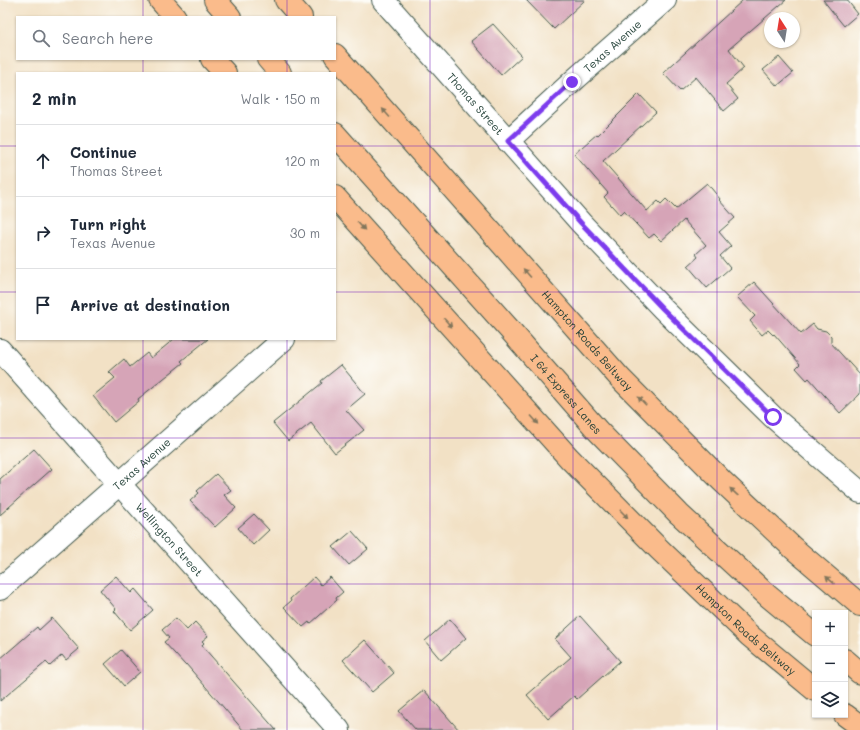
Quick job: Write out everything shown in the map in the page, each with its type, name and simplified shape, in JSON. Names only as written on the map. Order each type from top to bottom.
[{"type":"highway","points":[[160,0],[174,16]]},
{"type":"highway","points":[[215,0],[229,16]]},
{"type":"highway","points":[[286,0],[300,16]]},
{"type":"highway","name":"Hampton Roads Beltway","points":[[336,56],[620,378],[722,481],[793,548],[860,605]]},
{"type":"highway","points":[[213,60],[224,72]]},
{"type":"highway","points":[[269,60],[279,72]]},
{"type":"highway","name":"I 64 Express Lanes","points":[[336,135],[598,431],[679,514],[768,596],[812,633]]},
{"type":"highway","name":"Hampton Roads Beltway","points":[[336,198],[569,458],[664,555],[750,636],[812,688]]},
{"type":"highway","points":[[848,663],[860,673]]},
{"type":"highway","points":[[848,717],[860,726]]},
{"type":"street","name":"Thomas Street","points":[[383,0],[581,223],[663,309],[773,417],[860,492]]},
{"type":"street","name":"Texas Avenue","points":[[508,141],[665,0]]},
{"type":"street","name":"Texas Avenue","points":[[0,589],[283,340]]},
{"type":"street","name":"Wellington Street","points":[[0,350],[339,730]]},
{"type":"building","points":[[526,0],[585,0],[554,29]]},
{"type":"building","points":[[743,0],[786,0],[772,12],[764,12],[764,19],[729,49],[744,68],[726,84],[738,99],[724,111],[696,77],[680,91],[663,73]]},
{"type":"building","points":[[823,0],[847,0],[858,14],[844,26]]},
{"type":"building","points":[[493,24],[522,56],[501,75],[471,41]]},
{"type":"building","points":[[779,57],[793,73],[777,86],[763,70]]},
{"type":"building","points":[[639,94],[656,112],[603,161],[647,211],[658,201],[661,204],[666,199],[676,209],[707,183],[720,199],[719,200],[735,218],[719,232],[731,246],[720,256],[730,268],[707,288],[688,266],[698,257],[696,254],[706,245],[684,220],[661,241],[654,234],[649,238],[624,211],[620,215],[604,197],[608,193],[574,154],[597,134],[598,135]]},
{"type":"building","points":[[754,282],[801,334],[813,324],[817,329],[826,331],[831,336],[831,343],[860,375],[860,394],[840,413],[809,378],[807,380],[796,368],[800,364],[774,334],[773,335],[768,330],[762,335],[750,321],[755,316],[737,297]]},
{"type":"building","points":[[173,340],[207,340],[181,361],[183,363],[138,399],[139,401],[114,422],[93,396],[115,378],[109,372],[124,359],[130,367],[147,353],[151,358]]},
{"type":"building","points":[[341,365],[365,394],[346,410],[364,430],[335,453],[311,423],[288,441],[273,423],[322,383],[321,381]]},
{"type":"building","points":[[34,449],[52,469],[0,515],[0,479]]},
{"type":"building","points":[[216,474],[231,490],[224,495],[236,508],[215,527],[190,501],[199,493],[197,491]]},
{"type":"building","points":[[254,514],[269,530],[253,545],[238,528]]},
{"type":"building","points":[[352,531],[368,549],[349,565],[333,547]]},
{"type":"building","points":[[116,576],[131,593],[135,589],[153,610],[130,630],[114,611],[116,609],[100,590]]},
{"type":"building","points":[[314,577],[321,585],[330,577],[343,592],[336,598],[337,600],[310,624],[309,622],[303,627],[284,607],[291,601],[290,599]]},
{"type":"building","points":[[580,616],[620,661],[577,699],[574,696],[548,719],[527,695],[571,657],[555,639]]},
{"type":"building","points":[[52,618],[79,649],[66,660],[62,655],[50,666],[46,662],[0,701],[0,659],[37,627],[39,630]]},
{"type":"building","points":[[176,618],[187,630],[195,622],[208,636],[202,641],[204,643],[202,645],[204,648],[276,730],[243,730],[186,664],[185,665],[164,642],[169,638],[162,630]]},
{"type":"building","points":[[450,619],[466,638],[441,660],[425,641]]},
{"type":"building","points":[[365,640],[394,673],[372,692],[343,660]]},
{"type":"building","points":[[121,650],[140,672],[124,686],[105,664]]},
{"type":"building","points":[[424,690],[459,730],[416,730],[399,711]]},
{"type":"route","points":[[572,82],[508,141],[581,223],[663,309],[773,417]]}]
